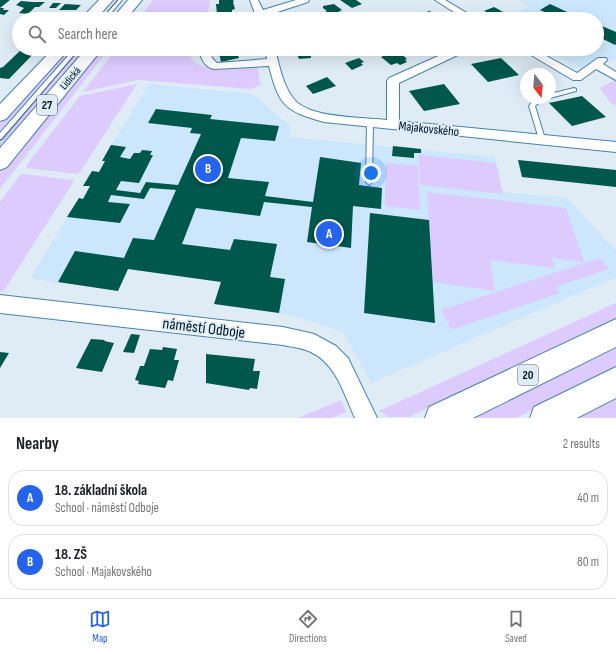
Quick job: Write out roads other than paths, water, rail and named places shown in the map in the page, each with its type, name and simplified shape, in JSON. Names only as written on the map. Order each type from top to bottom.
[{"type":"main road","points":[[95,12],[106,0]]},
{"type":"main road","points":[[125,12],[135,0]]},
{"type":"main road","name":"Lidická","points":[[0,115],[55,56]]},
{"type":"main road","name":"Lidická","points":[[0,162],[88,56]]},
{"type":"main road","name":"20","points":[[440,418],[616,333]]},
{"type":"main road","points":[[545,418],[616,382]]},
{"type":"street","points":[[259,12],[255,2],[265,0]]},
{"type":"street","points":[[274,12],[305,0]]},
{"type":"street","points":[[439,0],[460,12]]},
{"type":"street","points":[[206,56],[214,66],[273,62]]},
{"type":"street","name":"Majakovského","points":[[272,56],[282,88],[294,107],[324,118],[616,147]]},
{"type":"street","points":[[393,124],[393,81],[447,56]]},
{"type":"street","points":[[538,56],[577,78],[599,62],[616,77]]},
{"type":"street","name":"náměstí Odboje","points":[[0,304],[283,336],[314,343],[329,353],[340,365],[366,418]]},
{"type":"lane","points":[[110,12],[120,0]]},
{"type":"lane","name":"Lidická","points":[[0,137],[71,56]]},
{"type":"lane","points":[[556,94],[574,90]]},
{"type":"lane","points":[[533,104],[532,106],[542,139]]},
{"type":"lane","points":[[369,182],[370,122]]},
{"type":"tram line","points":[[107,12],[118,0]]},
{"type":"tram line","points":[[0,141],[74,56]]},
{"type":"place","name":"18. ZŠ","points":[[208,169]]},
{"type":"place","name":"18. základní škola","points":[[329,234]]}]
